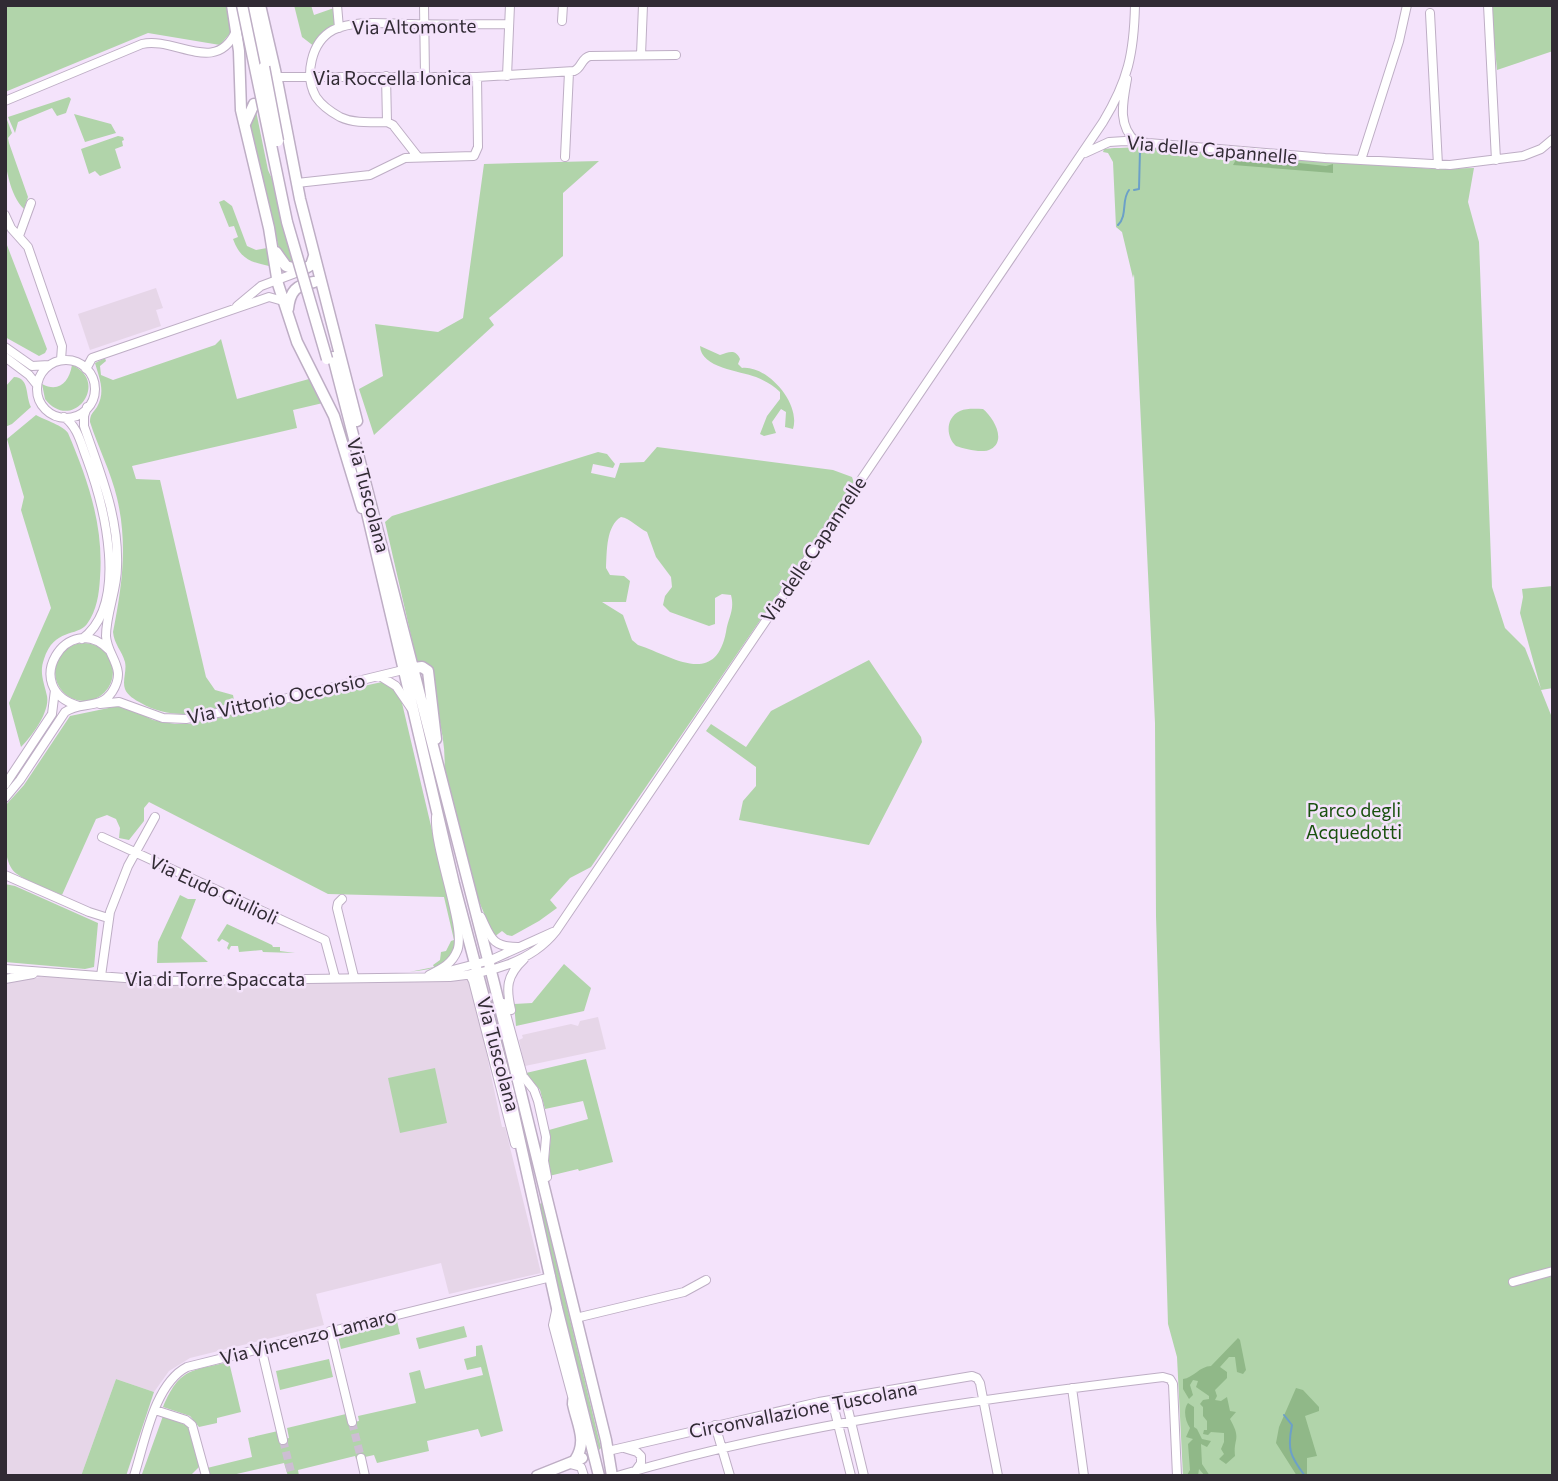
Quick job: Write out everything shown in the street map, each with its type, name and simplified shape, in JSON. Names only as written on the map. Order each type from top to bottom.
[{"type":"main road","points":[[234,5],[264,141],[279,183]]},
{"type":"main road","name":"Via Tuscolana","points":[[242,5],[293,247],[330,358],[397,644],[408,669]]},
{"type":"main road","name":"Via Tuscolana","points":[[252,5],[296,231],[383,547],[408,669],[412,711],[474,974],[507,1081],[557,1308],[599,1476]]},
{"type":"main road","points":[[260,5],[277,77],[279,106],[296,183],[352,395],[377,503],[383,547]]},
{"type":"main road","points":[[238,26],[240,106],[272,243],[277,279],[304,358],[334,416],[371,538]]},
{"type":"main road","points":[[245,127],[248,113],[254,104]]},
{"type":"main road","points":[[272,243],[283,264],[301,271],[311,265],[314,256]]},
{"type":"main road","points":[[287,313],[290,295],[296,287],[314,282],[322,287]]},
{"type":"main road","name":"Via Tuscolana","points":[[408,669],[423,667],[428,673],[440,782],[615,1476]]},
{"type":"main road","points":[[570,1462],[582,1449],[583,1442],[572,1399],[575,1380]]},
{"type":"main road","points":[[537,1476],[570,1462],[608,1451]]},
{"type":"street","points":[[337,5],[339,28]]},
{"type":"street","points":[[424,5],[425,76]]},
{"type":"street","points":[[507,76],[510,5]]},
{"type":"street","points":[[562,21],[563,5]]},
{"type":"street","points":[[641,55],[643,5]]},
{"type":"street","points":[[1135,5],[1134,45],[1123,98],[1123,124],[1136,142]]},
{"type":"street","points":[[1362,160],[1402,33],[1408,5]]},
{"type":"street","points":[[1488,5],[1494,161]]},
{"type":"street","points":[[1430,13],[1438,165]]},
{"type":"street","name":"Via Altomonte","points":[[311,77],[315,50],[325,36],[339,28],[365,25],[509,24]]},
{"type":"street","points":[[5,101],[145,43],[162,42],[199,53],[216,51],[230,42],[238,26]]},
{"type":"street","points":[[565,156],[569,72],[577,70],[584,59],[590,56],[676,55]]},
{"type":"street","name":"Via Roccella Ionica","points":[[277,77],[477,77],[569,72]]},
{"type":"street","name":"Via delle Capannelle","points":[[474,974],[490,972],[539,947],[556,931],[1070,167],[1103,122],[1128,73]]},
{"type":"street","points":[[386,76],[387,122]]},
{"type":"street","points":[[311,77],[318,100],[334,114],[354,122],[387,122],[393,125],[418,157]]},
{"type":"street","points":[[296,183],[370,176],[401,159],[468,158],[476,153],[477,77]]},
{"type":"street","points":[[1107,117],[1113,117],[1123,124],[1112,141],[1102,132],[1103,122],[1107,117]]},
{"type":"street","name":"Via delle Capannelle","points":[[1070,167],[1090,149],[1112,141],[1438,165],[1494,161],[1537,151],[1553,139]]},
{"type":"street","points":[[19,236],[31,203]]},
{"type":"street","points":[[5,215],[11,228],[28,247],[63,352],[61,360]]},
{"type":"street","points":[[235,309],[257,288],[301,271]]},
{"type":"street","points":[[86,369],[92,358],[269,297],[283,301]]},
{"type":"street","points":[[5,347],[32,366],[49,365],[61,360],[77,362],[91,375],[93,398],[84,416],[85,427],[107,487],[117,538],[117,574],[106,635],[117,665],[121,693],[133,705]]},
{"type":"street","points":[[5,357],[29,375],[37,385]]},
{"type":"street","points":[[49,365],[37,385],[37,394],[42,405],[52,414],[64,417],[77,415],[87,407]]},
{"type":"street","points":[[64,417],[76,431],[98,490],[107,536],[108,568],[103,609],[95,626],[82,639]]},
{"type":"street","points":[[5,785],[52,714],[55,690],[50,674],[54,657],[66,644],[82,639],[97,641],[111,652]]},
{"type":"street","name":"Via Vittorio Occorsio","points":[[380,676],[394,664],[397,644]]},
{"type":"street","name":"Via Vittorio Occorsio","points":[[97,704],[119,702],[163,718],[186,719],[259,705],[408,669]]},
{"type":"street","name":"Via Vittorio Occorsio","points":[[380,676],[399,688],[412,711]]},
{"type":"street","points":[[5,798],[20,780],[63,714],[72,708],[97,704],[109,696],[118,680]]},
{"type":"street","points":[[55,690],[66,701],[79,706]]},
{"type":"street","name":"Via Tuscolana","points":[[426,976],[449,964],[460,943],[436,833],[436,808]]},
{"type":"street","points":[[102,976],[108,918],[135,852],[155,817]]},
{"type":"street","name":"Via Eudo Giulioli","points":[[102,837],[325,940]]},
{"type":"street","points":[[5,875],[108,918]]},
{"type":"street","points":[[469,892],[492,939],[502,946],[521,947]]},
{"type":"street","points":[[342,899],[337,906],[354,977]]},
{"type":"street","name":"Via delle Capannelle","points":[[490,972],[521,947],[556,931]]},
{"type":"street","points":[[335,977],[325,940],[344,934]]},
{"type":"street","points":[[511,1027],[508,979],[519,964],[539,947]]},
{"type":"street","points":[[332,960],[349,958]]},
{"type":"street","name":"Via di Torre Spaccata","points":[[5,969],[165,981],[474,974]]},
{"type":"street","points":[[5,979],[47,972]]},
{"type":"street","name":"Via Tuscolana","points":[[490,972],[511,1027],[523,1076],[534,1090],[539,1106],[546,1137],[545,1169],[580,1317],[583,1351]]},
{"type":"street","points":[[1513,1282],[1553,1271]]},
{"type":"street","name":"Via Vincenzo Lamaro","points":[[134,1476],[164,1388],[181,1370],[194,1364],[261,1348],[271,1342],[330,1331],[551,1277]]},
{"type":"street","points":[[580,1317],[681,1293],[706,1280]]},
{"type":"street","name":"Via Tuscolana","points":[[557,1308],[554,1325],[572,1399]]},
{"type":"street","points":[[330,1331],[352,1422]]},
{"type":"street","points":[[261,1348],[284,1440]]},
{"type":"street","name":"Circonvallazione Tuscolana","points":[[608,1451],[845,1397],[972,1376],[979,1381],[983,1400]]},
{"type":"street","name":"Circonvallazione Tuscolana","points":[[615,1476],[838,1424],[983,1400],[1163,1377],[1172,1380],[1173,1387],[1177,1476]]},
{"type":"street","points":[[1072,1388],[1084,1476]]},
{"type":"street","points":[[845,1397],[864,1476]]},
{"type":"street","points":[[832,1400],[849,1475]]},
{"type":"street","points":[[983,1400],[998,1476]]},
{"type":"street","points":[[155,1410],[186,1420],[192,1425],[205,1476]]},
{"type":"street","points":[[715,1425],[730,1476]]},
{"type":"street","points":[[648,1441],[645,1455],[653,1466]]},
{"type":"street","points":[[623,1447],[641,1456],[636,1473]]},
{"type":"street","points":[[361,1458],[365,1476]]},
{"type":"street","points":[[570,1462],[580,1466],[584,1476]]},
{"type":"shaded area","points":[[156,288],[163,308],[156,310],[161,326],[90,350],[78,314]]},
{"type":"shaded area","points":[[47,976],[158,985],[471,980],[502,1127],[505,1127],[541,1273],[449,1294],[441,1263],[316,1294],[324,1325],[190,1358],[169,1371],[154,1392],[116,1379],[81,1476],[5,1476],[5,983]]},
{"type":"shaded area","points":[[598,1017],[606,1049],[525,1066],[519,1040],[523,1038],[522,1035],[571,1024],[578,1026],[580,1021]]},
{"type":"green space","points":[[5,5],[228,5],[232,31],[220,45],[148,33],[5,92]]},
{"type":"green space","points":[[294,5],[311,5],[314,15],[334,8],[337,26],[315,47],[302,37]]},
{"type":"green space","points":[[1491,5],[1553,5],[1553,51],[1497,70]]},
{"type":"green space","points":[[69,97],[71,99],[66,113],[57,116],[52,108],[18,122],[15,133],[8,117]]},
{"type":"green space","points":[[255,106],[268,170],[277,190],[297,267],[291,265],[280,253],[250,128]]},
{"type":"green space","points":[[74,114],[111,124],[116,133],[85,142]]},
{"type":"green space","points":[[6,117],[12,133],[8,138],[9,143],[28,197],[24,209],[12,190],[6,165]]},
{"type":"green space","points":[[118,136],[124,140],[123,146],[115,149],[121,168],[100,176],[95,171],[89,174],[81,149]]},
{"type":"green space","name":"Parco degli Acquedotti","points":[[1143,145],[1434,169],[1474,168],[1468,202],[1479,242],[1492,587],[1505,628],[1525,648],[1541,689],[1520,613],[1522,589],[1553,586],[1553,688],[1541,690],[1553,720],[1553,1476],[1183,1476],[1177,1357],[1168,1324],[1156,916],[1155,723],[1134,274],[1133,278],[1122,232],[1116,227],[1113,162],[1108,153],[1103,152],[1104,149]]},
{"type":"green space","points":[[1238,156],[1326,166],[1333,164],[1333,173],[1233,165]]},
{"type":"green space","points":[[599,161],[563,193],[563,256],[489,318],[494,325],[374,435],[359,389],[383,376],[375,324],[438,332],[463,318],[484,164]]},
{"type":"green space","points":[[224,200],[232,206],[247,246],[256,250],[267,248],[269,266],[251,261],[239,251],[233,239],[238,237],[234,226],[229,227],[219,202]]},
{"type":"green space","points":[[5,240],[47,349],[39,356],[5,337]]},
{"type":"green space","points":[[221,339],[237,399],[309,379],[323,403],[293,410],[297,428],[132,466],[136,479],[160,480],[206,677],[215,690],[233,695],[234,700],[212,710],[176,714],[139,702],[124,686],[125,662],[113,632],[121,582],[122,532],[114,488],[90,422],[101,395],[95,363],[105,358],[106,361],[100,366],[101,375],[113,380],[215,345]]},
{"type":"green space","points":[[700,346],[720,355],[734,352],[740,359],[738,364],[742,368],[752,369],[771,379],[787,397],[792,408],[793,429],[785,427],[786,412],[781,409],[772,422],[776,433],[764,436],[760,434],[767,416],[780,399],[780,392],[756,377],[714,364],[702,353]]},
{"type":"green space","points":[[72,365],[83,373],[88,382],[88,392],[83,402],[66,411],[56,408],[45,399],[42,384],[53,387],[62,384],[66,381]]},
{"type":"green space","points":[[14,377],[23,380],[31,407],[5,427],[5,387]]},
{"type":"green space","points":[[983,409],[997,429],[996,445],[983,451],[956,446],[949,433],[952,418],[963,410]]},
{"type":"green space","points":[[36,415],[68,433],[93,504],[101,559],[97,602],[93,613],[83,628],[59,638],[48,649],[42,669],[47,696],[46,709],[35,730],[21,747],[9,703],[51,608],[21,510],[24,497],[7,439]]},
{"type":"green space","points":[[657,447],[833,470],[852,477],[854,483],[591,867],[570,878],[550,900],[557,908],[539,921],[512,936],[502,931],[494,937],[475,892],[444,776],[444,747],[439,718],[422,662],[417,662],[385,522],[392,516],[598,452],[607,454],[615,464],[613,468],[593,464],[591,473],[615,478],[620,463],[644,462]],"holes":[[[621,517],[647,532],[656,557],[671,577],[672,587],[665,596],[663,605],[670,612],[709,626],[715,624],[715,598],[722,594],[731,595],[732,610],[726,632],[720,649],[712,659],[702,664],[691,664],[638,645],[632,640],[623,615],[602,602],[626,602],[630,581],[624,576],[610,575],[606,568],[612,526]]]},
{"type":"green space","points":[[84,643],[95,645],[108,656],[113,672],[111,683],[100,696],[84,701],[73,699],[60,688],[55,672],[57,661],[68,648]]},
{"type":"green space","points":[[869,660],[922,742],[869,845],[739,820],[743,801],[756,786],[756,767],[706,731],[711,724],[746,747],[771,711]]},
{"type":"green space","points":[[382,682],[395,690],[402,703],[456,932],[453,952],[436,967],[409,972],[434,967],[440,960],[441,952],[446,951],[454,940],[444,897],[328,894],[149,802],[144,808],[144,821],[129,840],[119,838],[120,828],[116,819],[107,815],[96,819],[62,895],[17,874],[8,861],[5,806],[24,785],[70,716],[123,705],[153,720],[189,724]]},
{"type":"green space","points":[[5,884],[98,923],[94,967],[85,969],[5,962]]},
{"type":"green space","points":[[180,895],[196,899],[181,938],[208,962],[157,963],[158,942]]},
{"type":"green space","points":[[227,924],[273,947],[280,947],[280,951],[295,953],[262,950],[239,952],[238,946],[231,946],[229,950],[229,943],[222,939],[219,942],[217,940]]},
{"type":"green space","points":[[564,964],[591,988],[584,1011],[516,1026],[514,1004],[532,1003]]},
{"type":"green space","points":[[586,1059],[613,1162],[549,1176],[549,1130],[588,1119],[583,1101],[545,1109],[540,1090],[526,1073]]},
{"type":"green space","points":[[435,1068],[447,1123],[400,1133],[388,1078]]},
{"type":"green space","points":[[542,1203],[601,1448],[599,1450],[557,1287],[540,1204]]},
{"type":"green space","points":[[397,1321],[400,1334],[341,1349],[338,1336]]},
{"type":"green space","points":[[464,1326],[467,1337],[419,1349],[416,1338]]},
{"type":"green space","points":[[1238,1338],[1246,1370],[1243,1374],[1237,1372],[1235,1357],[1229,1357],[1220,1367],[1227,1372],[1227,1378],[1215,1390],[1215,1400],[1221,1401],[1227,1397],[1230,1411],[1236,1412],[1230,1419],[1236,1435],[1235,1456],[1226,1464],[1219,1459],[1224,1454],[1221,1449],[1224,1433],[1203,1434],[1204,1430],[1207,1430],[1207,1421],[1200,1404],[1209,1399],[1209,1396],[1196,1387],[1198,1381],[1193,1380],[1190,1385],[1193,1395],[1189,1399],[1183,1389],[1183,1379],[1211,1366]]},
{"type":"green space","points":[[482,1345],[503,1431],[481,1437],[478,1429],[427,1441],[429,1451],[377,1463],[374,1455],[356,1459],[355,1456],[298,1470],[299,1476],[288,1476],[284,1463],[228,1476],[209,1476],[207,1468],[252,1457],[248,1438],[278,1431],[281,1440],[289,1438],[287,1428],[346,1414],[349,1423],[359,1421],[358,1416],[416,1403],[409,1373],[420,1370],[425,1389],[483,1375],[481,1367],[467,1370],[464,1359],[476,1356],[476,1346]]},
{"type":"green space","points":[[329,1359],[333,1377],[280,1390],[276,1371]]},
{"type":"green space","points":[[229,1362],[241,1412],[217,1418],[217,1423],[199,1427],[190,1416],[163,1407],[175,1385],[188,1373]]},
{"type":"green space","points":[[116,1379],[154,1392],[126,1476],[81,1476]]},
{"type":"green space","points":[[1296,1388],[1303,1390],[1319,1407],[1319,1411],[1305,1416],[1317,1456],[1307,1458],[1307,1476],[1297,1476],[1276,1443],[1279,1427]]},
{"type":"green space","points":[[1188,1403],[1194,1407],[1194,1427],[1202,1439],[1211,1441],[1207,1447],[1201,1444],[1202,1464],[1210,1476],[1205,1476],[1199,1469],[1198,1476],[1187,1475],[1190,1470],[1188,1444],[1193,1439],[1186,1437],[1190,1428],[1185,1415]]},
{"type":"green space","points":[[163,1416],[188,1426],[200,1466],[192,1474],[142,1474]]},
{"type":"waterway","points":[[1134,190],[1139,189],[1140,150]]},
{"type":"waterway","points":[[1118,225],[1123,217],[1125,198],[1129,190]]},
{"type":"waterway","points":[[1284,1415],[1292,1425],[1291,1452],[1305,1476]]},
{"type":"tunnel","points":[[352,1422],[361,1458]]},
{"type":"tunnel","points":[[283,1440],[292,1476]]}]
